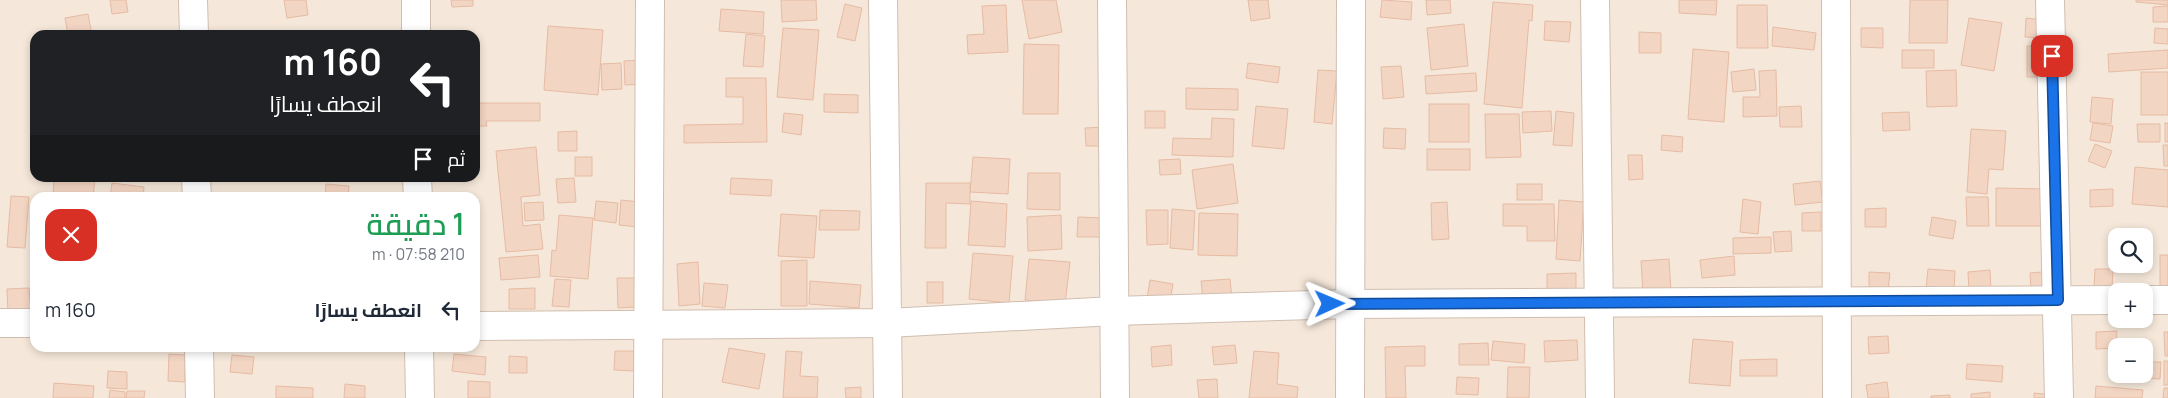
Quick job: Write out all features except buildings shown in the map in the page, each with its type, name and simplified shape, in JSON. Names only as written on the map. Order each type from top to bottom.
[{"type":"street","points":[[193,0],[194,30]]},
{"type":"street","points":[[416,0],[416,30]]},
{"type":"street","points":[[648,398],[650,0]]},
{"type":"street","points":[[884,0],[888,398]]},
{"type":"street","points":[[1112,0],[1115,398]]},
{"type":"street","points":[[1350,398],[1352,0]]},
{"type":"street","points":[[1595,0],[1600,398]]},
{"type":"street","points":[[1836,0],[1836,398]]},
{"type":"street","points":[[2050,0],[2059,398]]},
{"type":"street","points":[[480,326],[888,323],[1114,311],[1349,304],[2108,300]]},
{"type":"street","points":[[2153,300],[2168,300]]},
{"type":"street","points":[[0,323],[30,323]]},
{"type":"street","points":[[199,352],[200,398]]},
{"type":"street","points":[[419,352],[420,398]]},
{"type":"shaded area","points":[[0,0],[2168,0],[2168,398],[0,398]]},
{"type":"route","points":[[1330,304],[2058,300],[2052,56]]}]
